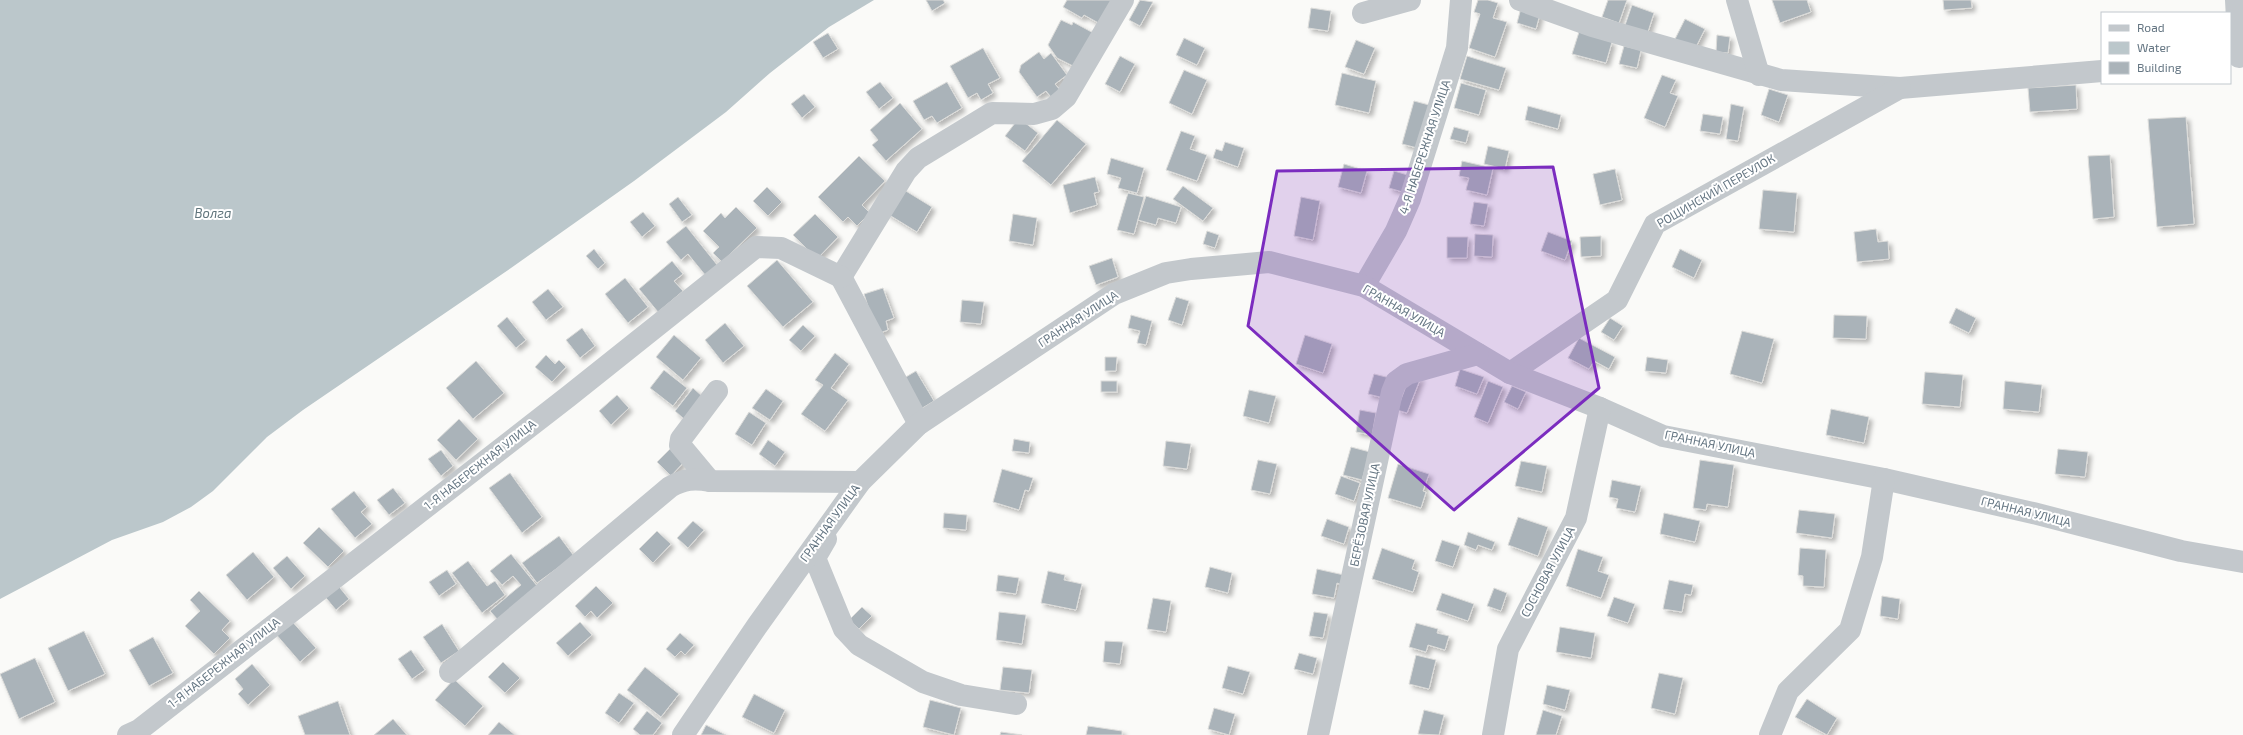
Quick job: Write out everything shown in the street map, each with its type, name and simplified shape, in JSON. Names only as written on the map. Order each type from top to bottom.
[{"type":"street","points":[[919,424],[841,277],[906,171],[918,158],[992,113],[1034,114],[1052,109],[1066,97],[1123,0]]},
{"type":"street","points":[[1363,12],[1410,0]]},
{"type":"street","name":"4-Я НАБЕРЕЖНАЯ УЛИЦА","points":[[1364,286],[1396,231],[1410,199],[1457,48],[1461,0]]},
{"type":"street","points":[[1520,0],[1592,26],[1758,75],[1782,80],[1900,88],[2101,71]]},
{"type":"street","points":[[1737,0],[1758,75]]},
{"type":"street","points":[[2236,0],[2237,57]]},
{"type":"street","name":"РОЩИНСКИЙ ПЕРЕУЛОК","points":[[1510,373],[1617,300],[1655,224],[1900,88]]},
{"type":"street","name":"1-Я НАБЕРЕЖНАЯ УЛИЦА","points":[[128,735],[139,730],[569,396],[756,247],[781,248],[841,277]]},
{"type":"street","name":"ГРАННАЯ УЛИЦА","points":[[683,735],[757,626],[860,482],[919,424],[1114,294],[1166,273],[1269,262],[1364,286],[1510,373],[1600,408],[1663,436],[1884,479],[2033,512],[2181,551],[2243,562]]},
{"type":"street","name":"БЕРЁЗОВАЯ УЛИЦА","points":[[1318,735],[1392,392],[1396,382],[1407,374],[1478,354]]},
{"type":"street","points":[[710,481],[680,445],[681,439],[717,391]]},
{"type":"street","name":"СОСНОВАЯ УЛИЦА","points":[[1493,735],[1508,649],[1576,518],[1600,408]]},
{"type":"street","points":[[450,672],[670,488],[681,481],[694,478],[710,481],[860,482]]},
{"type":"street","points":[[1770,735],[1788,691],[1850,630],[1872,557],[1884,479]]},
{"type":"street","points":[[860,482],[815,558],[844,628],[859,645],[923,682],[961,695],[1016,704]]},
{"type":"highlighted area","points":[[1553,167],[1599,388],[1454,510],[1248,326],[1277,171]]},
{"type":"water","name":"Волга","points":[[0,0],[874,0],[829,27],[770,73],[726,112],[634,181],[511,268],[303,410],[267,437],[213,491],[191,507],[163,522],[112,540],[0,599]]},
{"type":"building","points":[[926,0],[943,0],[945,3],[932,11]]},
{"type":"building","points":[[1067,0],[1119,0],[1104,26],[1084,15],[1082,18],[1063,7]]},
{"type":"building","points":[[1140,0],[1153,2],[1140,26],[1129,20]]},
{"type":"building","points":[[1478,0],[1488,0],[1498,3],[1493,18],[1507,22],[1495,57],[1469,48],[1480,14],[1474,12]]},
{"type":"building","points":[[1608,0],[1627,0],[1619,23],[1602,17]]},
{"type":"building","points":[[1772,0],[1807,0],[1811,12],[1780,23]]},
{"type":"building","points":[[1943,0],[1971,0],[1972,8],[1944,10]]},
{"type":"building","points":[[1632,5],[1654,13],[1647,35],[1624,28]]},
{"type":"building","points":[[1311,8],[1331,11],[1328,31],[1308,28]]},
{"type":"building","points":[[1521,8],[1540,14],[1536,29],[1517,23]]},
{"type":"building","points":[[1685,19],[1705,29],[1695,49],[1675,39]]},
{"type":"building","points":[[1061,20],[1072,25],[1073,22],[1099,36],[1081,70],[1057,58],[1048,45]]},
{"type":"building","points":[[1579,32],[1612,42],[1606,63],[1572,54]]},
{"type":"building","points":[[828,33],[838,49],[823,58],[813,42]]},
{"type":"building","points":[[1717,35],[1730,37],[1728,53],[1716,52]]},
{"type":"building","points":[[1184,38],[1205,48],[1197,65],[1176,55]]},
{"type":"building","points":[[1356,40],[1375,48],[1364,74],[1345,67]]},
{"type":"building","points":[[1624,46],[1641,50],[1637,68],[1619,64]]},
{"type":"building","points":[[983,48],[1000,78],[988,84],[993,93],[981,100],[977,93],[968,98],[950,66]]},
{"type":"building","points":[[1039,52],[1044,59],[1051,53],[1067,75],[1055,84],[1060,90],[1051,97],[1046,91],[1037,97],[1019,72],[1021,65]]},
{"type":"building","points":[[1120,56],[1135,64],[1120,92],[1105,84]]},
{"type":"building","points":[[1467,56],[1506,68],[1499,90],[1460,79]]},
{"type":"building","points":[[1184,70],[1207,80],[1192,114],[1169,103]]},
{"type":"building","points":[[1342,73],[1376,81],[1369,113],[1335,105]]},
{"type":"building","points":[[1662,75],[1676,80],[1670,93],[1678,96],[1665,127],[1644,118]]},
{"type":"building","points":[[880,82],[893,98],[879,109],[866,92]]},
{"type":"building","points":[[947,82],[962,108],[937,123],[932,116],[924,120],[913,101]]},
{"type":"building","points":[[1461,83],[1486,90],[1479,115],[1454,108]]},
{"type":"building","points":[[2076,85],[2077,109],[2030,112],[2028,88]]},
{"type":"building","points":[[1769,89],[1788,95],[1779,122],[1761,115]]},
{"type":"building","points":[[804,94],[815,107],[802,118],[791,104]]},
{"type":"building","points":[[1414,101],[1433,106],[1421,149],[1402,144]]},
{"type":"building","points":[[900,103],[922,129],[886,161],[872,145],[878,140],[870,130]]},
{"type":"building","points":[[1731,104],[1744,107],[1738,141],[1726,139]]},
{"type":"building","points":[[1528,106],[1561,115],[1558,129],[1525,120]]},
{"type":"building","points":[[1703,114],[1723,117],[1720,134],[1700,131]]},
{"type":"building","points":[[2186,117],[2194,224],[2157,227],[2148,119]]},
{"type":"building","points":[[1019,118],[1038,133],[1025,151],[1005,136]]},
{"type":"building","points":[[1057,120],[1086,144],[1051,185],[1022,161]]},
{"type":"building","points":[[1454,127],[1469,131],[1466,143],[1450,139]]},
{"type":"building","points":[[1181,131],[1195,136],[1190,149],[1207,155],[1197,181],[1166,170]]},
{"type":"building","points":[[1225,142],[1244,148],[1238,167],[1213,158],[1216,149],[1222,151]]},
{"type":"building","points":[[1488,146],[1509,151],[1505,169],[1484,164]]},
{"type":"building","points":[[2110,155],[2114,217],[2093,219],[2088,156]]},
{"type":"building","points":[[859,156],[885,181],[862,205],[870,213],[857,226],[848,217],[843,222],[818,197]]},
{"type":"building","points":[[1111,158],[1144,168],[1137,193],[1118,188],[1121,178],[1107,174]]},
{"type":"building","points":[[1462,161],[1493,168],[1487,195],[1466,190],[1469,178],[1459,176]]},
{"type":"building","points":[[1344,164],[1367,171],[1361,193],[1338,187]]},
{"type":"building","points":[[1615,169],[1622,200],[1600,205],[1593,174]]},
{"type":"building","points":[[1394,171],[1411,176],[1406,193],[1389,188]]},
{"type":"building","points":[[1095,177],[1099,192],[1094,193],[1097,205],[1070,213],[1063,185]]},
{"type":"building","points":[[1183,186],[1213,208],[1203,221],[1173,199]]},
{"type":"building","points":[[767,187],[782,202],[768,216],[753,201]]},
{"type":"building","points":[[901,188],[932,207],[917,232],[886,213]]},
{"type":"building","points":[[1763,190],[1797,193],[1794,232],[1759,229]]},
{"type":"building","points":[[1128,193],[1144,197],[1134,234],[1117,230]]},
{"type":"building","points":[[1146,196],[1181,207],[1176,223],[1158,218],[1156,225],[1138,220]]},
{"type":"building","points":[[678,197],[692,215],[682,222],[669,204]]},
{"type":"building","points":[[1301,197],[1320,201],[1313,240],[1294,236]]},
{"type":"building","points":[[1474,202],[1488,204],[1484,226],[1470,224]]},
{"type":"building","points":[[736,207],[757,228],[722,262],[713,253],[719,247],[703,231],[721,213],[725,218]]},
{"type":"building","points":[[643,212],[655,226],[642,237],[630,222]]},
{"type":"building","points":[[815,214],[838,237],[817,259],[793,235]]},
{"type":"building","points":[[1013,214],[1037,218],[1033,245],[1009,241]]},
{"type":"building","points":[[686,226],[718,266],[706,276],[688,254],[681,260],[666,242]]},
{"type":"building","points":[[1876,229],[1878,242],[1888,241],[1889,259],[1857,262],[1854,232]]},
{"type":"building","points":[[1207,231],[1219,235],[1215,248],[1203,244]]},
{"type":"building","points":[[1548,232],[1572,241],[1565,260],[1541,251]]},
{"type":"building","points":[[1475,234],[1493,235],[1492,257],[1474,256]]},
{"type":"building","points":[[1601,236],[1601,256],[1581,257],[1580,237]]},
{"type":"building","points":[[1447,237],[1468,237],[1467,258],[1447,258]]},
{"type":"building","points":[[594,249],[605,263],[598,269],[586,256]]},
{"type":"building","points":[[1680,249],[1702,260],[1694,278],[1672,267]]},
{"type":"building","points":[[1112,258],[1118,277],[1096,285],[1089,266]]},
{"type":"building","points":[[777,260],[813,302],[783,327],[747,286]]},
{"type":"building","points":[[672,261],[683,274],[674,281],[683,291],[658,312],[639,289]]},
{"type":"building","points":[[625,278],[648,307],[628,323],[605,294]]},
{"type":"building","points":[[883,288],[894,318],[886,321],[888,330],[877,334],[864,294]]},
{"type":"building","points":[[548,289],[563,307],[546,320],[532,302]]},
{"type":"building","points":[[1176,297],[1189,301],[1182,325],[1168,320]]},
{"type":"building","points":[[962,300],[984,302],[981,324],[960,322]]},
{"type":"building","points":[[1956,308],[1976,318],[1969,333],[1949,323]]},
{"type":"building","points":[[1131,315],[1152,321],[1146,345],[1137,343],[1140,331],[1128,328]]},
{"type":"building","points":[[1834,315],[1867,316],[1866,339],[1833,338]]},
{"type":"building","points":[[507,317],[526,340],[516,348],[497,326]]},
{"type":"building","points":[[1610,318],[1623,326],[1614,340],[1601,332]]},
{"type":"building","points":[[725,323],[744,346],[723,363],[705,340]]},
{"type":"building","points":[[803,325],[815,336],[801,351],[789,340]]},
{"type":"building","points":[[582,328],[595,346],[580,358],[566,340]]},
{"type":"building","points":[[1742,331],[1774,339],[1762,383],[1730,374]]},
{"type":"building","points":[[674,335],[701,358],[683,380],[656,357]]},
{"type":"building","points":[[1305,335],[1332,344],[1323,373],[1296,364]]},
{"type":"building","points":[[1579,338],[1615,357],[1609,369],[1594,361],[1589,369],[1568,358]]},
{"type":"building","points":[[835,353],[849,364],[831,388],[848,400],[825,431],[801,414],[823,385],[815,380]]},
{"type":"building","points":[[546,355],[555,364],[559,360],[566,367],[552,382],[535,367]]},
{"type":"building","points":[[1105,357],[1117,357],[1116,371],[1105,371]]},
{"type":"building","points":[[1647,357],[1668,360],[1666,373],[1645,371]]},
{"type":"building","points":[[476,361],[504,393],[473,419],[446,388]]},
{"type":"building","points":[[1460,369],[1484,377],[1477,394],[1455,386]]},
{"type":"building","points":[[664,370],[687,388],[673,406],[650,388]]},
{"type":"building","points":[[916,371],[934,401],[909,416],[899,381]]},
{"type":"building","points":[[1925,372],[1963,375],[1960,407],[1922,404]]},
{"type":"building","points":[[1374,374],[1390,378],[1384,398],[1368,394]]},
{"type":"building","points":[[1421,377],[1407,413],[1397,410],[1408,381]]},
{"type":"building","points":[[1101,381],[1117,381],[1117,392],[1101,392]]},
{"type":"building","points":[[1488,381],[1503,387],[1488,423],[1474,417]]},
{"type":"building","points":[[2005,381],[2042,385],[2039,412],[2003,409]]},
{"type":"building","points":[[1512,386],[1526,392],[1518,409],[1504,402]]},
{"type":"building","points":[[693,388],[702,396],[684,419],[675,411]]},
{"type":"building","points":[[766,389],[783,401],[770,420],[752,408]]},
{"type":"building","points":[[1249,390],[1276,396],[1269,423],[1243,416]]},
{"type":"building","points":[[617,395],[629,408],[611,425],[599,411]]},
{"type":"building","points":[[1831,409],[1869,417],[1864,443],[1826,435]]},
{"type":"building","points":[[1360,410],[1376,413],[1372,435],[1356,432]]},
{"type":"building","points":[[749,412],[766,423],[752,445],[735,434]]},
{"type":"building","points":[[459,419],[478,439],[456,460],[437,440]]},
{"type":"building","points":[[1014,439],[1030,442],[1029,453],[1012,451]]},
{"type":"building","points":[[768,440],[785,452],[775,466],[759,454]]},
{"type":"building","points":[[1166,441],[1191,444],[1187,469],[1163,466]]},
{"type":"building","points":[[1351,447],[1370,452],[1362,480],[1343,475]]},
{"type":"building","points":[[670,449],[683,463],[671,476],[657,462]]},
{"type":"building","points":[[2058,449],[2088,452],[2085,477],[2055,474]]},
{"type":"building","points":[[441,450],[453,466],[441,476],[428,459]]},
{"type":"building","points":[[1258,460],[1277,464],[1270,494],[1251,490]]},
{"type":"building","points":[[1700,460],[1734,465],[1728,507],[1707,504],[1706,510],[1693,508]]},
{"type":"building","points":[[1521,461],[1547,466],[1542,492],[1515,486]]},
{"type":"building","points":[[1398,464],[1429,474],[1423,491],[1426,492],[1421,508],[1388,498]]},
{"type":"building","points":[[1002,469],[1033,478],[1029,491],[1025,490],[1019,510],[993,502]]},
{"type":"building","points":[[510,473],[542,517],[522,533],[489,488]]},
{"type":"building","points":[[1341,476],[1360,483],[1354,501],[1335,494]]},
{"type":"building","points":[[1612,480],[1641,486],[1635,512],[1616,508],[1618,499],[1609,497]]},
{"type":"building","points":[[393,488],[405,503],[389,515],[377,500]]},
{"type":"building","points":[[354,491],[367,507],[361,512],[372,524],[355,538],[331,509]]},
{"type":"building","points":[[1799,510],[1835,514],[1832,538],[1796,533]]},
{"type":"building","points":[[944,513],[967,515],[966,530],[943,528]]},
{"type":"building","points":[[1664,513],[1700,521],[1695,542],[1660,534]]},
{"type":"building","points":[[1518,517],[1548,527],[1538,556],[1508,545]]},
{"type":"building","points":[[1327,519],[1349,527],[1344,544],[1321,536]]},
{"type":"building","points":[[693,521],[704,530],[688,548],[677,538]]},
{"type":"building","points":[[319,527],[344,551],[328,567],[303,543]]},
{"type":"building","points":[[657,531],[671,544],[653,563],[639,549]]},
{"type":"building","points":[[1468,532],[1495,542],[1492,550],[1478,545],[1476,550],[1464,545]]},
{"type":"building","points":[[559,536],[574,556],[537,583],[522,563]]},
{"type":"building","points":[[1442,540],[1460,546],[1453,567],[1435,561]]},
{"type":"building","points":[[1382,548],[1415,560],[1412,569],[1419,572],[1413,592],[1372,579]]},
{"type":"building","points":[[1800,548],[1826,550],[1824,587],[1803,586],[1803,576],[1798,575]]},
{"type":"building","points":[[1578,549],[1603,557],[1598,571],[1609,575],[1601,598],[1566,586]]},
{"type":"building","points":[[253,552],[274,577],[247,600],[226,575]]},
{"type":"building","points":[[511,554],[538,587],[498,620],[490,611],[521,585],[513,576],[502,585],[490,571]]},
{"type":"building","points":[[287,556],[305,576],[291,589],[273,568]]},
{"type":"building","points":[[468,561],[487,586],[495,581],[505,595],[482,613],[452,573]]},
{"type":"building","points":[[1210,567],[1232,573],[1228,593],[1205,587]]},
{"type":"building","points":[[1317,569],[1344,575],[1342,585],[1337,583],[1334,598],[1312,594]]},
{"type":"building","points":[[447,570],[456,584],[439,596],[429,582]]},
{"type":"building","points":[[1048,571],[1065,575],[1064,580],[1082,584],[1076,610],[1041,603]]},
{"type":"building","points":[[998,575],[1019,578],[1016,594],[996,591]]},
{"type":"building","points":[[1669,580],[1693,585],[1691,595],[1685,594],[1682,612],[1663,609]]},
{"type":"building","points":[[336,583],[349,599],[336,610],[322,593]]},
{"type":"building","points":[[596,586],[613,603],[597,618],[591,611],[585,617],[575,606]]},
{"type":"building","points":[[1494,588],[1507,593],[1501,611],[1487,606]]},
{"type":"building","points":[[199,591],[230,621],[222,630],[230,638],[214,654],[185,626],[200,611],[190,600]]},
{"type":"building","points":[[1442,593],[1474,604],[1468,621],[1436,610]]},
{"type":"building","points":[[1882,596],[1900,599],[1898,619],[1880,616]]},
{"type":"building","points":[[1614,597],[1635,604],[1628,623],[1607,616]]},
{"type":"building","points":[[1153,598],[1171,601],[1166,632],[1147,629]]},
{"type":"building","points":[[862,607],[872,616],[859,629],[849,620]]},
{"type":"building","points":[[999,612],[1026,615],[1022,644],[996,640]]},
{"type":"building","points":[[1314,612],[1328,614],[1323,638],[1309,636]]},
{"type":"building","points":[[289,618],[316,648],[300,662],[274,632]]},
{"type":"building","points":[[580,622],[592,635],[568,656],[556,643]]},
{"type":"building","points":[[1416,623],[1438,629],[1437,633],[1449,636],[1445,650],[1428,645],[1426,652],[1409,647]]},
{"type":"building","points":[[442,624],[459,651],[441,663],[423,637]]},
{"type":"building","points":[[1560,627],[1595,633],[1591,658],[1556,652]]},
{"type":"building","points":[[84,631],[105,674],[68,691],[48,648]]},
{"type":"building","points":[[680,633],[694,645],[685,655],[681,651],[675,657],[666,649]]},
{"type":"building","points":[[153,637],[173,673],[149,686],[129,650]]},
{"type":"building","points":[[1105,641],[1123,642],[1120,664],[1103,662]]},
{"type":"building","points":[[411,650],[425,670],[412,679],[398,659]]},
{"type":"building","points":[[1299,653],[1317,658],[1313,674],[1294,669]]},
{"type":"building","points":[[1416,655],[1436,660],[1429,689],[1409,684]]},
{"type":"building","points":[[35,658],[55,702],[19,719],[0,674]]},
{"type":"building","points":[[503,662],[520,678],[505,693],[488,677]]},
{"type":"building","points":[[252,664],[270,685],[248,705],[238,694],[243,689],[235,679]]},
{"type":"building","points":[[1228,666],[1250,672],[1243,694],[1222,688]]},
{"type":"building","points":[[645,667],[679,694],[661,717],[627,690]]},
{"type":"building","points":[[1003,667],[1032,670],[1029,693],[1000,690]]},
{"type":"building","points":[[1659,673],[1683,678],[1675,714],[1651,708]]},
{"type":"building","points":[[454,679],[483,706],[465,726],[435,700]]},
{"type":"building","points":[[1547,685],[1570,690],[1565,710],[1543,704]]},
{"type":"building","points":[[619,693],[634,703],[619,723],[605,713]]},
{"type":"building","points":[[754,694],[785,710],[774,733],[742,717]]},
{"type":"building","points":[[1807,699],[1837,718],[1827,735],[1795,717]]},
{"type":"building","points":[[930,700],[961,708],[954,735],[923,727]]},
{"type":"building","points":[[338,701],[350,735],[305,735],[298,716]]},
{"type":"building","points":[[1214,708],[1235,714],[1229,735],[1208,729]]},
{"type":"building","points":[[1424,710],[1444,715],[1439,735],[1418,734]]},
{"type":"building","points":[[1543,710],[1562,716],[1556,735],[1536,735]]},
{"type":"building","points":[[647,711],[662,723],[653,735],[640,735],[633,729]]},
{"type":"building","points":[[393,719],[407,735],[374,735]]},
{"type":"building","points":[[499,722],[515,735],[488,735]]},
{"type":"building","points":[[706,725],[726,735],[701,735]]},
{"type":"building","points":[[1088,726],[1122,731],[1122,735],[1086,735]]},
{"type":"building","points":[[1001,732],[1022,735],[1000,735]]}]
